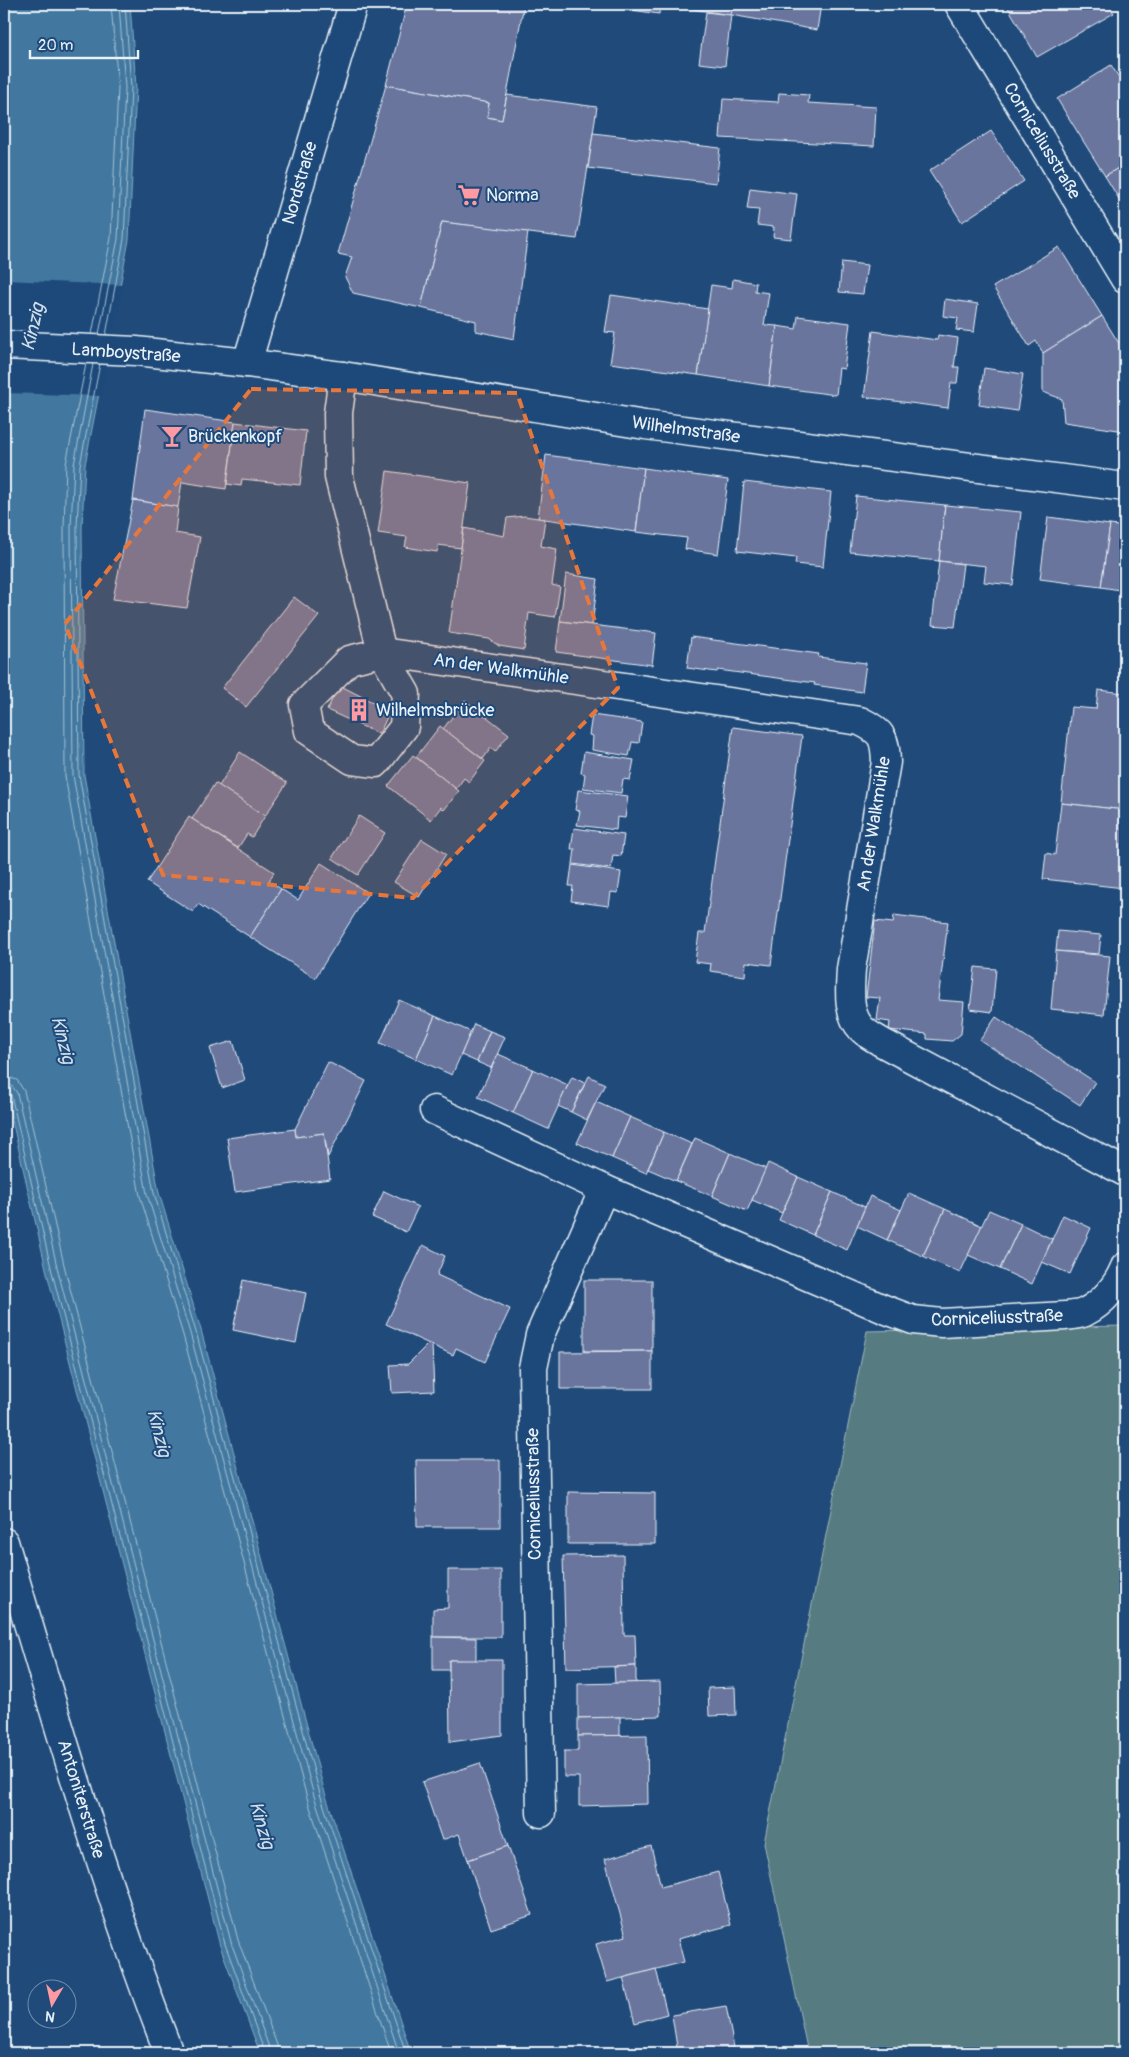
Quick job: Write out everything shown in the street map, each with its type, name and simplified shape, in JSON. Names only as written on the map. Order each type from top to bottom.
[{"type":"street","name":"Nordstraße","points":[[247,363],[353,4]]},
{"type":"street","name":"Corniceliusstraße","points":[[958,4],[1125,279]]},
{"type":"street","name":"Lamboystraße","points":[[4,345],[136,351],[247,363]]},
{"type":"street","name":"Wilhelmstraße","points":[[247,363],[343,376],[645,425],[1125,487]]},
{"type":"street","name":"An der Walkmühle","points":[[343,376],[338,413],[340,477],[382,652],[860,721],[876,729],[885,742],[886,762],[851,969],[850,1001],[853,1016],[861,1029],[881,1042],[1125,1172]]},
{"type":"street","name":"Corniceliusstraße","points":[[434,1110],[604,1189],[913,1320],[942,1323],[1065,1316],[1084,1313],[1106,1296],[1115,1286],[1125,1267]]},
{"type":"street","name":"Corniceliusstraße","points":[[541,1813],[533,1368],[540,1335],[604,1189]]},
{"type":"street","name":"Antoniterstraße","points":[[4,1542],[83,1809],[137,1971],[169,2053]]},
{"type":"highlighted area","points":[[251,389],[517,393],[618,688],[413,898],[163,875],[65,624]]},
{"type":"green space","points":[[1125,1326],[1125,2053],[808,2053],[764,1843],[867,1331]]},
{"type":"water","name":"Kinzig","points":[[4,4],[130,4],[136,87],[129,240],[85,465],[82,527],[84,775],[159,1193],[201,1330],[325,1793],[411,2053],[260,2053],[220,1946],[47,1273],[4,1085]]},
{"type":"pier","points":[[4,280],[123,285],[101,396],[4,393]]},
{"type":"building","points":[[407,4],[524,4],[502,120],[487,117],[489,103],[386,85]]},
{"type":"building","points":[[626,4],[660,4],[659,14],[625,9]]},
{"type":"building","points":[[660,4],[733,4],[731,15]]},
{"type":"building","points":[[733,4],[821,4],[817,30],[731,15]]},
{"type":"building","points":[[1006,4],[1108,4],[1114,13],[1037,57]]},
{"type":"building","points":[[706,12],[731,15],[725,66],[699,63]]},
{"type":"building","points":[[1111,65],[1125,87],[1125,164],[1105,176],[1057,99]]},
{"type":"building","name":"Norma","points":[[386,85],[489,103],[487,117],[502,120],[507,95],[597,107],[577,239],[442,222],[421,308],[353,293],[345,277],[352,257],[338,254]]},
{"type":"building","points":[[779,93],[809,95],[808,103],[876,107],[874,146],[720,138],[723,99],[778,102]]},
{"type":"building","points":[[991,131],[1024,181],[962,222],[929,171]]},
{"type":"building","points":[[593,133],[720,148],[716,183],[588,168]]},
{"type":"building","points":[[1125,164],[1125,209],[1105,176]]},
{"type":"building","points":[[750,188],[797,194],[791,239],[773,237],[774,227],[757,225],[759,210],[747,209]]},
{"type":"building","points":[[442,222],[528,232],[514,339],[476,331],[476,321],[421,308]]},
{"type":"building","points":[[1059,247],[1102,316],[1043,353],[1036,341],[1029,346],[993,287]]},
{"type":"building","points":[[842,262],[867,265],[863,294],[839,292]]},
{"type":"building","points":[[733,279],[756,283],[755,291],[769,293],[764,325],[777,326],[769,386],[698,375],[711,285],[732,288]]},
{"type":"building","points":[[611,295],[708,309],[698,375],[610,363],[615,333],[605,332]]},
{"type":"building","points":[[945,299],[978,304],[974,332],[956,330],[958,318],[943,316]]},
{"type":"building","points":[[798,316],[850,323],[844,369],[839,368],[836,395],[769,386],[777,326],[796,329]]},
{"type":"building","points":[[1102,316],[1125,353],[1125,431],[1064,422],[1062,399],[1043,392],[1043,353]]},
{"type":"building","points":[[873,331],[937,340],[938,335],[958,338],[954,367],[959,367],[957,383],[951,383],[948,408],[864,397]]},
{"type":"building","points":[[984,368],[1023,374],[1017,411],[979,405]]},
{"type":"building","points":[[145,409],[235,422],[226,489],[182,482],[178,507],[133,500]]},
{"type":"building","points":[[235,422],[306,431],[300,485],[242,479],[241,486],[227,484]]},
{"type":"building","points":[[546,455],[644,468],[636,532],[538,518]]},
{"type":"building","points":[[644,468],[728,480],[718,554],[685,549],[687,538],[636,532]]},
{"type":"building","points":[[387,471],[470,483],[461,548],[438,545],[437,552],[405,547],[407,537],[378,533]]},
{"type":"building","points":[[744,482],[831,492],[823,567],[795,564],[796,558],[737,551]]},
{"type":"building","points":[[856,496],[945,505],[939,561],[850,552]]},
{"type":"building","points":[[133,500],[178,507],[175,533],[200,537],[187,608],[113,599]]},
{"type":"building","points":[[945,505],[1021,512],[1013,585],[984,582],[986,566],[939,561]]},
{"type":"building","points":[[524,516],[545,519],[541,546],[557,549],[552,585],[560,587],[555,617],[529,613],[524,650],[499,646],[489,639],[449,633],[464,528],[504,536],[507,518]]},
{"type":"building","points":[[1048,517],[1110,525],[1101,587],[1040,579]]},
{"type":"building","points":[[1110,525],[1125,527],[1125,603],[1118,603],[1120,590],[1101,587]]},
{"type":"building","points":[[939,561],[963,564],[955,627],[932,625]]},
{"type":"building","points":[[566,574],[598,579],[592,625],[560,621]]},
{"type":"building","points":[[294,597],[319,616],[246,707],[222,688]]},
{"type":"building","points":[[560,621],[656,633],[652,665],[556,652]]},
{"type":"building","points":[[691,637],[819,654],[818,657],[866,663],[862,692],[814,685],[815,683],[718,670],[717,672],[687,668]]},
{"type":"building","name":"Wilhelmsbrücke","points":[[339,685],[390,711],[379,734],[327,710]]},
{"type":"building","points":[[1098,690],[1125,693],[1125,810],[1061,803],[1071,707],[1096,709]]},
{"type":"building","points":[[465,700],[509,734],[495,752],[491,748],[483,759],[443,729]]},
{"type":"building","points":[[592,715],[642,722],[639,743],[632,742],[629,756],[592,750],[593,736],[589,735]]},
{"type":"building","points":[[440,726],[485,761],[469,782],[464,778],[456,789],[416,757]]},
{"type":"building","points":[[733,727],[802,736],[771,965],[746,962],[745,976],[710,971],[711,964],[695,962],[699,933],[705,933]]},
{"type":"building","points":[[240,752],[287,783],[265,816],[219,786]]},
{"type":"building","points":[[584,752],[634,760],[630,780],[623,779],[621,793],[583,788],[585,774],[581,773]]},
{"type":"building","points":[[413,755],[459,791],[444,810],[441,807],[431,820],[388,786]]},
{"type":"building","points":[[215,783],[265,816],[252,837],[247,834],[238,848],[192,819]]},
{"type":"building","points":[[578,790],[628,796],[625,818],[617,817],[616,830],[577,825],[580,811],[575,810]]},
{"type":"building","points":[[1061,803],[1125,810],[1124,888],[1043,879],[1046,853],[1055,855]]},
{"type":"building","points":[[359,816],[385,833],[358,875],[332,858]]},
{"type":"building","points":[[189,817],[274,872],[269,881],[281,889],[250,937],[198,904],[193,912],[147,882]]},
{"type":"building","points":[[574,828],[624,835],[621,856],[613,855],[611,869],[573,864],[575,849],[571,849]]},
{"type":"building","points":[[422,839],[446,854],[419,897],[394,882]]},
{"type":"building","points":[[321,863],[368,893],[315,978],[250,937],[281,889],[298,900]]},
{"type":"building","points":[[572,865],[621,872],[618,893],[611,892],[609,906],[571,901],[573,886],[569,886]]},
{"type":"building","points":[[894,915],[948,922],[938,1000],[964,1002],[961,1034],[952,1041],[927,1039],[927,1034],[889,1030],[890,1022],[877,1020],[880,998],[866,997],[875,921],[893,923]]},
{"type":"building","points":[[1058,931],[1101,935],[1099,954],[1056,951]]},
{"type":"building","points":[[1056,951],[1110,956],[1104,1015],[1051,1009]]},
{"type":"building","points":[[975,967],[996,969],[992,1012],[970,1009]]},
{"type":"building","points":[[399,1000],[435,1016],[416,1059],[380,1043]]},
{"type":"building","points":[[435,1016],[471,1032],[452,1075],[416,1059]]},
{"type":"building","points":[[996,1017],[1095,1082],[1080,1105],[980,1040]]},
{"type":"building","points":[[474,1024],[490,1031],[477,1062],[461,1055]]},
{"type":"building","points":[[490,1031],[505,1037],[491,1068],[477,1062]]},
{"type":"building","points":[[233,1041],[245,1080],[222,1088],[210,1048]]},
{"type":"building","points":[[498,1054],[533,1069],[513,1113],[478,1097]]},
{"type":"building","points":[[328,1062],[366,1081],[328,1157],[324,1133],[296,1137],[295,1129]]},
{"type":"building","points":[[533,1069],[568,1085],[548,1129],[513,1113]]},
{"type":"building","points":[[589,1076],[605,1084],[587,1120],[571,1112]]},
{"type":"building","points":[[572,1077],[585,1083],[571,1112],[558,1106]]},
{"type":"building","points":[[596,1102],[630,1117],[612,1158],[577,1143]]},
{"type":"building","points":[[630,1117],[664,1132],[646,1173],[612,1158]]},
{"type":"building","points":[[295,1129],[296,1137],[324,1133],[330,1179],[235,1192],[227,1138]]},
{"type":"building","points":[[664,1132],[692,1144],[676,1181],[648,1169]]},
{"type":"building","points":[[695,1138],[730,1153],[712,1196],[676,1181]]},
{"type":"building","points":[[730,1153],[766,1169],[747,1211],[712,1196]]},
{"type":"building","points":[[768,1163],[798,1177],[782,1213],[752,1200]]},
{"type":"building","points":[[798,1177],[832,1192],[813,1235],[779,1220]]},
{"type":"building","points":[[384,1191],[418,1207],[406,1232],[372,1217]]},
{"type":"building","points":[[832,1192],[865,1207],[847,1250],[813,1235]]},
{"type":"building","points":[[909,1193],[945,1209],[923,1256],[887,1240]]},
{"type":"building","points":[[870,1196],[901,1210],[887,1240],[857,1226]]},
{"type":"building","points":[[945,1209],[982,1226],[960,1273],[923,1256]]},
{"type":"building","points":[[989,1210],[1021,1224],[1000,1269],[968,1255]]},
{"type":"building","points":[[1063,1215],[1091,1228],[1070,1274],[1042,1262]]},
{"type":"building","points":[[1021,1224],[1052,1239],[1032,1284],[1000,1269]]},
{"type":"building","points":[[423,1245],[445,1256],[437,1275],[510,1309],[485,1362],[456,1348],[453,1355],[386,1324]]},
{"type":"building","points":[[243,1280],[306,1293],[296,1343],[233,1330]]},
{"type":"building","points":[[584,1280],[652,1280],[652,1351],[584,1351]]},
{"type":"building","points":[[428,1344],[432,1345],[434,1391],[392,1393],[390,1365],[408,1364]]},
{"type":"building","points":[[652,1351],[652,1389],[560,1389],[560,1352]]},
{"type":"building","points":[[416,1460],[500,1460],[500,1527],[417,1527]]},
{"type":"building","points":[[568,1492],[655,1493],[655,1544],[568,1544]]},
{"type":"building","points":[[623,1555],[624,1635],[635,1635],[636,1666],[566,1668],[563,1556]]},
{"type":"building","points":[[448,1570],[501,1570],[501,1637],[433,1637],[433,1609],[448,1608]]},
{"type":"building","points":[[433,1637],[476,1638],[476,1661],[449,1660],[449,1670],[433,1670]]},
{"type":"building","points":[[449,1660],[502,1660],[502,1735],[450,1742]]},
{"type":"building","points":[[636,1666],[636,1683],[615,1683],[614,1667]]},
{"type":"building","points":[[660,1682],[661,1716],[578,1718],[578,1684]]},
{"type":"building","points":[[735,1687],[736,1715],[709,1716],[708,1688]]},
{"type":"building","points":[[620,1717],[620,1736],[578,1736],[578,1718]]},
{"type":"building","points":[[647,1735],[648,1804],[579,1806],[579,1777],[564,1777],[564,1751],[578,1751],[578,1736]]},
{"type":"building","points":[[480,1763],[508,1846],[468,1860],[459,1834],[442,1840],[422,1782]]},
{"type":"building","points":[[508,1846],[532,1915],[491,1929],[468,1860]]},
{"type":"building","points":[[651,1846],[661,1887],[718,1872],[731,1925],[678,1939],[684,1962],[607,1982],[596,1944],[626,1936],[605,1859]]},
{"type":"building","points":[[656,1969],[667,2014],[635,2023],[623,1978]]},
{"type":"building","points":[[726,2006],[735,2053],[678,2053],[672,2015]]},
{"type":"place","name":"Norma","points":[[469,195]]},
{"type":"place","name":"Brückenkopf","points":[[172,436]]},
{"type":"place","name":"Wilhelmsbrücke","points":[[359,710]]}]
